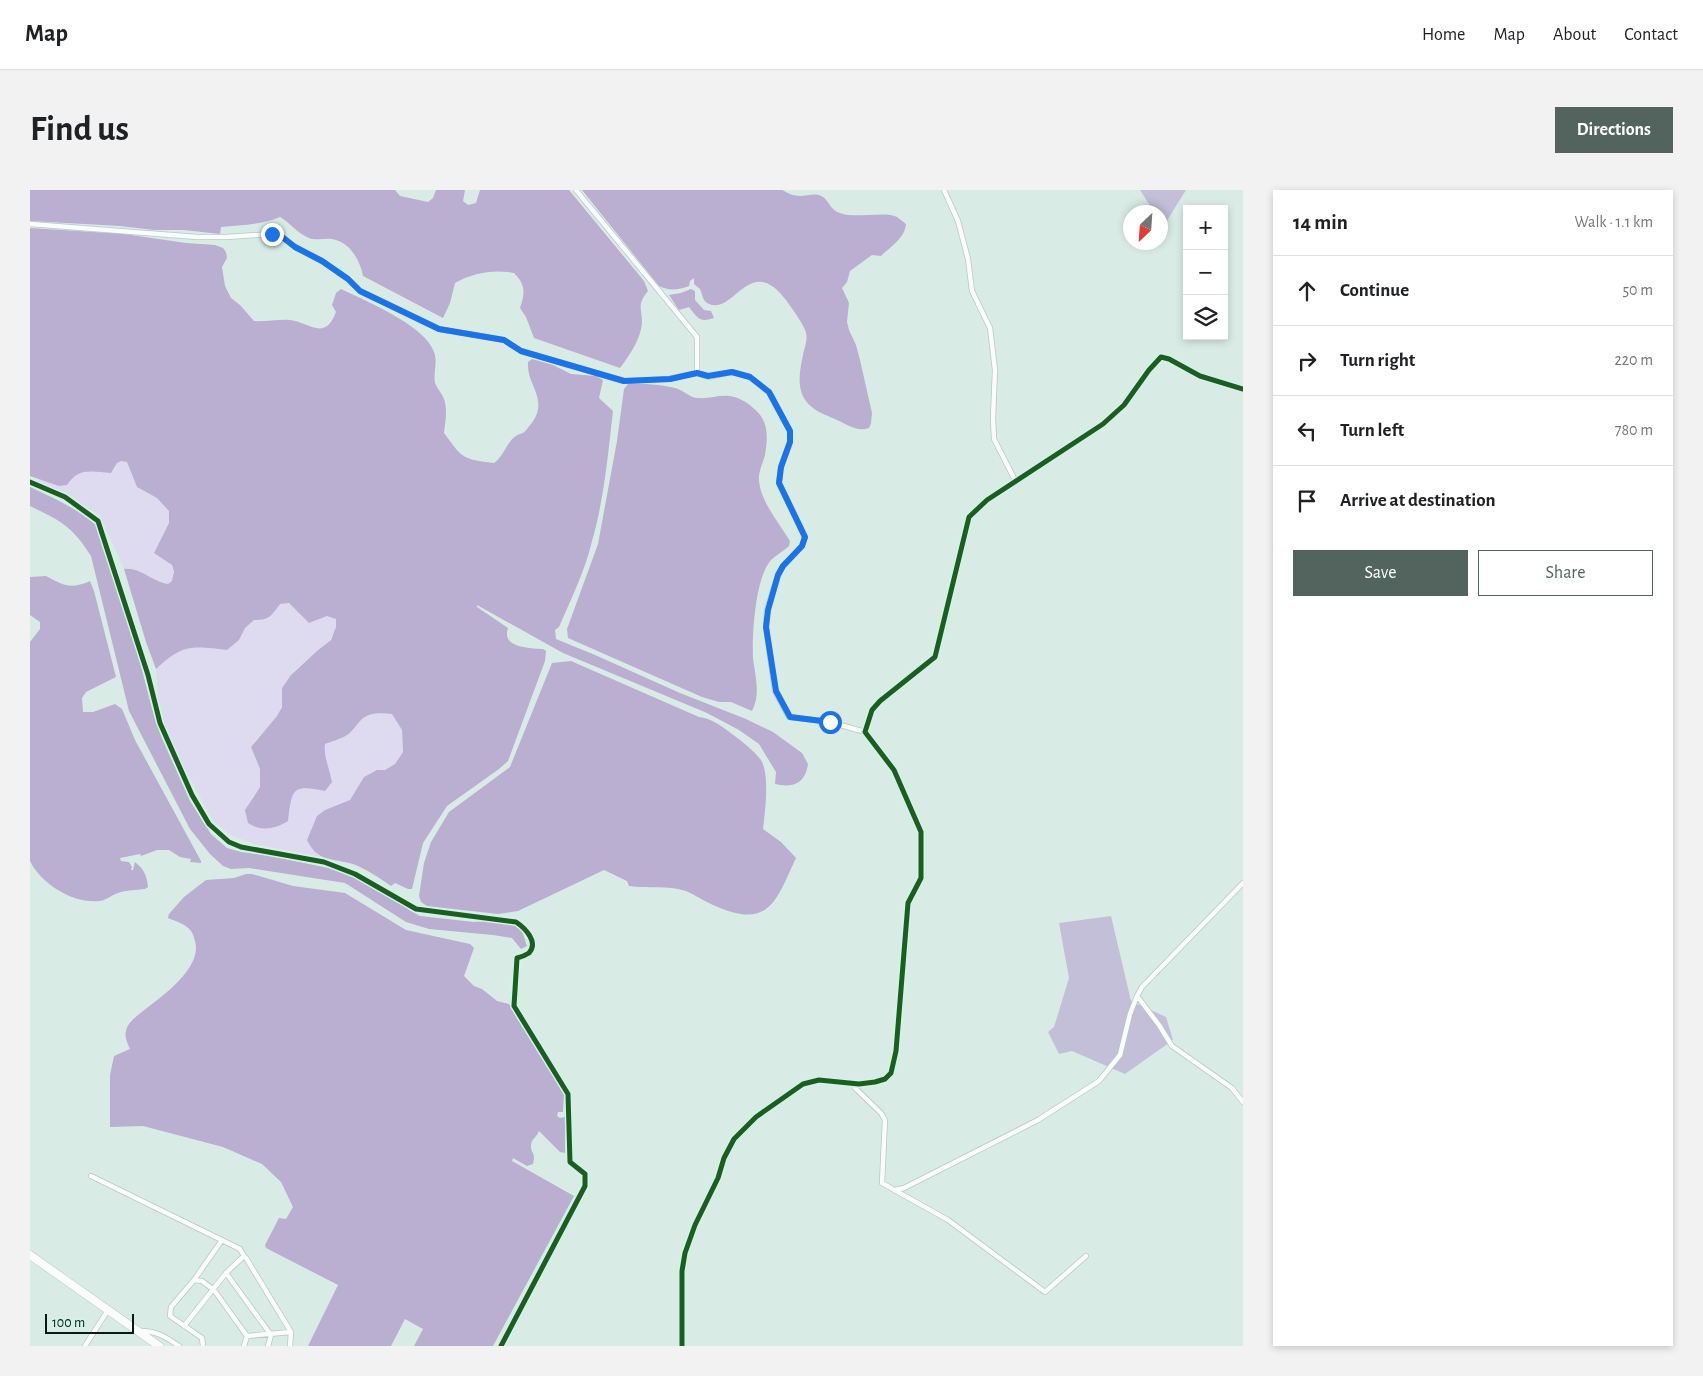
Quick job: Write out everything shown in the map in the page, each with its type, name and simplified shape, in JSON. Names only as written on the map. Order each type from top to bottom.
[{"type":"main road","points":[[30,1255],[160,1346]]},
{"type":"street","points":[[576,190],[697,337],[697,373]]},
{"type":"street","points":[[944,190],[958,221],[968,259],[972,291],[990,328],[995,370],[994,439],[1016,482]]},
{"type":"street","points":[[30,224],[197,237],[272,234],[281,236],[295,247],[322,261],[348,279],[360,291],[439,329],[504,340],[521,351],[624,381],[670,379],[697,373],[708,376],[732,372],[750,377],[769,392],[790,431],[790,442],[781,467],[779,483],[805,537],[802,546],[783,566],[778,575],[768,610],[766,627],[776,691],[790,717],[830,722],[865,732],[894,770],[921,832],[921,878],[908,903],[896,1051],[891,1073],[885,1079],[875,1082],[855,1084],[819,1080],[803,1084],[756,1117],[734,1139],[724,1158],[718,1178],[695,1225],[685,1253],[682,1272],[682,1346]]},
{"type":"street","points":[[865,732],[872,710],[880,701],[935,657],[969,517],[987,500],[1103,424],[1124,406],[1149,370],[1161,358],[1169,359],[1200,376],[1243,388]]},
{"type":"street","points":[[30,482],[65,497],[98,521],[148,675],[160,723],[192,795],[209,824],[219,834],[229,842],[241,847],[324,862],[356,874],[416,909],[516,922],[524,927],[532,938],[532,948],[528,954],[518,958],[514,1006],[568,1094],[570,1162],[585,1174],[584,1186],[501,1346]]},
{"type":"street","points":[[895,1190],[904,1188],[1038,1120],[1099,1081],[1120,1055],[1130,1014],[1142,987],[1243,883]]},
{"type":"street","points":[[1137,996],[1172,1046],[1232,1088],[1243,1102]]},
{"type":"street","points":[[855,1084],[855,1088],[881,1113],[885,1120],[882,1183],[948,1220],[1046,1292],[1086,1256]]},
{"type":"street","points":[[91,1176],[240,1249],[291,1332],[290,1346]]},
{"type":"street","points":[[203,1346],[202,1338],[170,1316],[172,1307],[222,1240]]},
{"type":"street","points":[[184,1326],[226,1273],[244,1256]]},
{"type":"street","points":[[226,1273],[271,1335]]},
{"type":"street","points":[[194,1280],[202,1281],[214,1290],[247,1336]]},
{"type":"street","points":[[85,1346],[108,1310]]},
{"type":"street","points":[[138,1331],[150,1330],[178,1346]]},
{"type":"street","points":[[247,1336],[291,1332]]},
{"type":"street","points":[[268,1346],[271,1335]]},
{"type":"street","points":[[244,1346],[247,1336]]},
{"type":"shaded area","points":[[30,190],[395,190],[400,196],[428,202],[433,198],[436,190],[465,190],[463,201],[468,205],[476,203],[480,190],[569,190],[644,281],[648,291],[641,306],[642,323],[640,334],[630,354],[620,368],[534,338],[526,317],[520,308],[523,289],[521,281],[514,273],[499,271],[483,273],[455,283],[450,303],[443,318],[363,276],[357,258],[344,244],[332,239],[309,238],[280,217],[258,223],[221,227],[220,234],[184,230],[154,230],[120,226],[30,221]]},
{"type":"shaded area","points":[[582,190],[782,190],[797,196],[815,194],[820,196],[839,213],[849,215],[892,215],[906,224],[903,234],[893,246],[881,256],[872,255],[850,271],[847,282],[842,288],[849,303],[847,322],[856,345],[872,413],[869,428],[860,429],[853,427],[818,411],[807,403],[803,397],[800,384],[800,369],[806,333],[801,321],[786,300],[773,287],[762,282],[752,283],[727,301],[718,305],[709,304],[705,301],[700,289],[694,284],[694,278],[690,281],[689,286],[681,288],[670,289],[659,286]]},
{"type":"shaded area","points":[[1140,190],[1186,190],[1168,219],[1168,205],[1150,205]]},
{"type":"shaded area","points":[[30,228],[124,234],[215,245],[223,248],[227,258],[222,267],[225,286],[231,298],[254,321],[290,320],[322,328],[332,321],[336,312],[332,305],[336,293],[341,289],[379,307],[408,324],[429,342],[435,356],[435,383],[443,397],[446,408],[444,433],[455,448],[469,459],[494,463],[513,438],[523,433],[531,424],[538,407],[538,400],[528,371],[528,362],[532,359],[553,365],[571,374],[596,376],[603,380],[599,398],[613,411],[603,493],[586,563],[559,627],[555,630],[556,639],[773,732],[802,753],[808,764],[804,776],[793,785],[775,784],[776,772],[759,744],[739,730],[707,713],[563,653],[477,605],[477,607],[508,628],[507,635],[513,643],[518,646],[546,651],[545,661],[508,761],[447,806],[423,843],[412,889],[395,883],[391,886],[358,866],[320,856],[307,840],[317,816],[325,810],[350,800],[364,777],[377,770],[385,770],[395,764],[403,752],[402,730],[392,714],[380,713],[364,717],[347,735],[325,744],[326,758],[332,782],[325,791],[305,788],[295,792],[292,796],[288,821],[268,828],[258,828],[248,823],[245,810],[260,787],[260,769],[251,747],[277,716],[282,707],[282,688],[291,675],[331,640],[336,627],[336,619],[327,616],[309,623],[289,603],[280,604],[270,617],[254,620],[245,628],[239,640],[227,650],[188,649],[173,655],[156,669],[124,569],[136,570],[162,583],[168,584],[172,581],[174,572],[172,565],[154,553],[169,523],[169,511],[157,498],[137,487],[127,462],[121,461],[117,463],[111,473],[81,473],[76,475],[67,485],[59,486],[30,476]]},
{"type":"shaded area","points":[[691,289],[695,291],[695,300],[704,310],[711,311],[714,318],[702,320],[689,307],[679,310],[669,295]]},
{"type":"shaded area","points":[[629,383],[652,384],[678,389],[695,398],[735,397],[750,405],[762,417],[766,428],[767,441],[759,474],[760,489],[771,512],[790,541],[789,546],[771,560],[766,568],[758,593],[753,648],[757,692],[752,711],[731,702],[719,702],[702,697],[568,638],[567,629],[598,544],[617,441],[624,389]]},
{"type":"shaded area","points":[[120,461],[127,462],[137,487],[157,498],[169,511],[169,523],[154,553],[172,566],[173,580],[168,584],[157,581],[136,570],[124,569],[100,516],[63,492],[39,482],[40,479],[59,486],[79,473],[115,469]]},
{"type":"shaded area","points":[[30,487],[73,508],[96,525],[131,627],[161,736],[190,801],[211,834],[227,848],[241,852],[348,872],[406,904],[409,910],[420,916],[520,925],[527,946],[521,949],[512,938],[429,929],[406,922],[345,883],[249,868],[231,869],[223,866],[210,854],[190,829],[129,711],[91,556],[78,538],[65,525],[30,506]]},
{"type":"shaded area","points":[[46,576],[57,582],[72,586],[90,581],[116,677],[86,692],[82,698],[83,712],[93,712],[115,704],[122,709],[135,740],[201,861],[201,863],[190,862],[191,859],[180,857],[169,850],[157,850],[141,856],[140,854],[120,858],[121,861],[129,862],[132,867],[131,870],[133,870],[135,862],[141,867],[147,879],[148,887],[121,892],[100,901],[80,899],[60,891],[42,878],[30,861],[30,642],[40,629],[40,622],[30,615],[30,577]]},
{"type":"shaded area","points":[[289,603],[309,623],[327,616],[336,619],[335,628],[327,643],[292,674],[278,714],[251,747],[260,769],[260,787],[250,800],[291,797],[300,789],[313,789],[327,758],[324,752],[324,744],[347,735],[364,717],[380,713],[392,714],[402,730],[403,752],[395,764],[385,770],[377,770],[364,777],[350,800],[325,810],[307,840],[320,857],[254,844],[230,835],[213,821],[178,757],[165,727],[158,697],[156,669],[173,655],[196,648],[227,650],[239,640],[245,628],[254,620],[266,618],[280,604]]},
{"type":"shaded area","points":[[571,661],[712,721],[744,743],[761,760],[764,767],[766,784],[763,829],[781,842],[796,858],[782,888],[768,908],[758,913],[747,915],[732,912],[679,889],[629,886],[627,881],[604,870],[518,911],[498,914],[427,906],[421,902],[419,896],[424,863],[431,842],[449,812],[510,767],[552,663]]},
{"type":"shaded area","points":[[246,874],[293,886],[345,893],[406,930],[470,944],[474,948],[464,976],[474,986],[482,989],[497,1001],[509,1004],[564,1094],[563,1112],[558,1112],[557,1116],[560,1118],[565,1117],[565,1153],[560,1152],[539,1131],[531,1144],[534,1155],[533,1164],[527,1166],[513,1158],[512,1161],[574,1196],[493,1346],[414,1346],[423,1329],[405,1319],[391,1346],[308,1346],[338,1285],[266,1248],[265,1245],[279,1218],[286,1219],[293,1207],[281,1182],[262,1164],[223,1147],[143,1126],[110,1127],[110,1075],[114,1056],[130,1049],[126,1038],[127,1028],[135,1017],[179,981],[193,961],[196,951],[192,932],[183,925],[168,918],[169,914],[184,897],[206,880],[234,878]]},
{"type":"shaded area","points":[[1111,916],[1131,1001],[1166,1017],[1173,1040],[1125,1074],[1072,1051],[1059,1054],[1048,1032],[1054,1027],[1069,978],[1059,923]]},
{"type":"cycle path","points":[[682,1346],[682,1271],[685,1253],[695,1225],[718,1178],[724,1158],[734,1139],[756,1117],[803,1084],[819,1080],[859,1084],[885,1079],[891,1073],[896,1051],[908,903],[921,878],[921,832],[894,770],[865,732],[872,710],[880,701],[935,657],[969,517],[987,500],[1103,424],[1124,405],[1149,370],[1161,357],[1169,359],[1200,376],[1243,389]]},
{"type":"cycle path","points":[[30,482],[65,497],[98,521],[148,675],[160,723],[192,795],[209,824],[229,842],[241,847],[324,862],[355,874],[416,909],[516,922],[530,936],[532,949],[529,953],[517,958],[514,1006],[568,1094],[570,1162],[585,1174],[585,1186],[501,1346]]},
{"type":"route","points":[[272,234],[281,236],[295,247],[322,261],[348,279],[360,291],[439,329],[504,340],[512,347],[521,351],[624,381],[670,379],[697,373],[708,376],[732,372],[750,377],[769,392],[790,431],[790,442],[781,467],[779,483],[805,537],[802,546],[783,566],[778,575],[768,610],[766,627],[776,691],[790,717],[830,722]]}]
